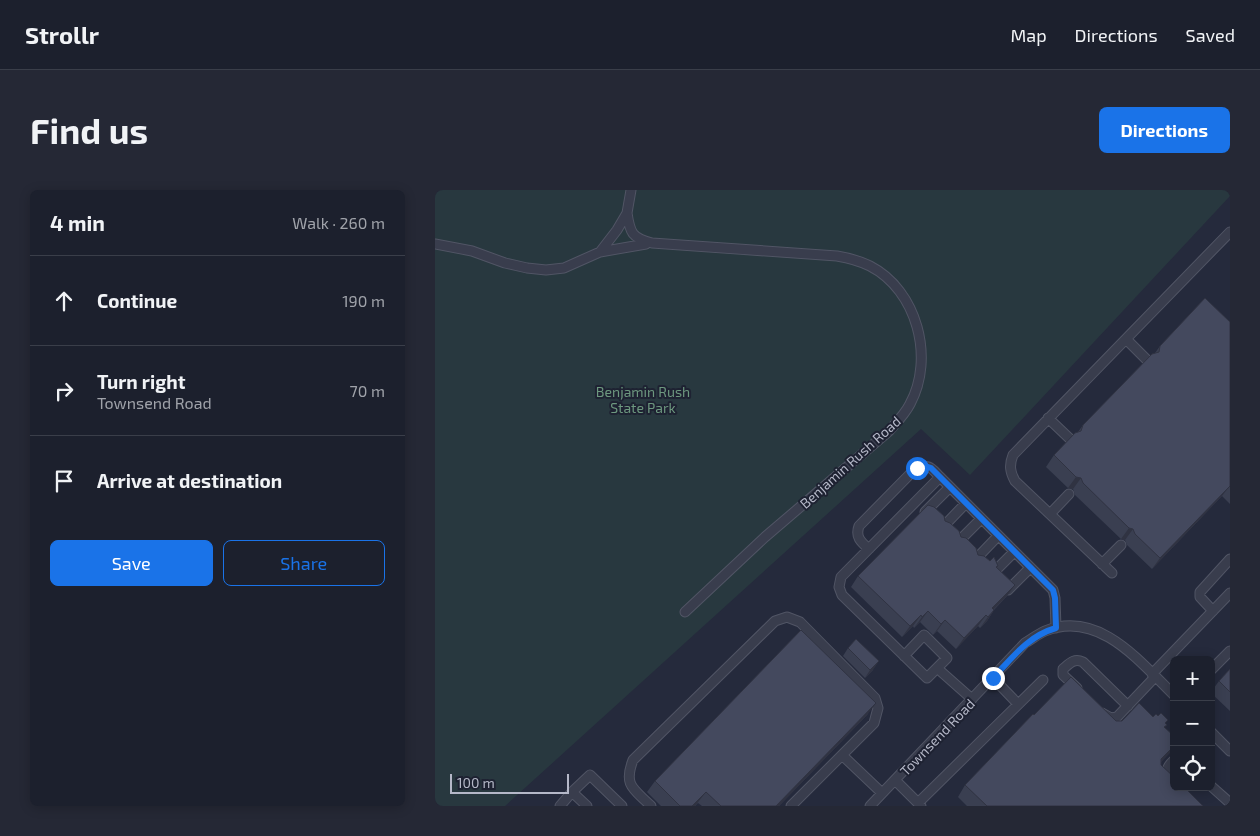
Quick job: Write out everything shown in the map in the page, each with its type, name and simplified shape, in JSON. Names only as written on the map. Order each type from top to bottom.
[{"type":"street","name":"Benjamin Rush Road","points":[[631,190],[627,213],[629,228],[638,240],[652,243],[837,256],[855,260],[871,267],[889,280],[903,295],[917,327],[921,349],[921,370],[918,385],[902,417],[889,431],[765,537],[685,612]]},
{"type":"street","name":"Benjamin Rush Road","points":[[600,252],[627,213]]},
{"type":"street","points":[[1112,573],[1015,482],[1011,473],[1010,463],[1013,455],[1048,418],[1230,232]]},
{"type":"street","name":"Benjamin Rush Road","points":[[435,244],[472,251],[505,263],[546,270],[564,268],[600,252],[652,243]]},
{"type":"street","points":[[1126,338],[1146,360]]},
{"type":"street","points":[[1048,418],[1069,438]]},
{"type":"street","points":[[869,549],[858,539],[857,532],[859,526],[917,468],[925,466],[931,468],[1053,590],[1056,628]]},
{"type":"street","points":[[904,656],[924,636],[947,658],[927,678],[904,656],[842,595],[839,587],[841,577],[940,477]]},
{"type":"street","points":[[925,512],[950,487]]},
{"type":"street","points":[[1050,514],[1069,494]]},
{"type":"street","points":[[942,528],[966,503]]},
{"type":"street","points":[[957,543],[981,518]]},
{"type":"street","points":[[974,561],[998,536]]},
{"type":"street","points":[[1102,564],[1121,545]]},
{"type":"street","points":[[994,572],[1014,552]]},
{"type":"street","points":[[1213,611],[1200,598],[1200,592],[1230,559]]},
{"type":"street","points":[[1008,590],[1030,568]]},
{"type":"street","points":[[1094,704],[1106,716],[1111,718],[1117,717],[1230,593]]},
{"type":"street","points":[[651,806],[630,786],[628,774],[633,760],[775,621],[787,617],[801,622],[875,698],[877,708],[874,724],[791,806]]},
{"type":"street","name":"Townsend Road","points":[[871,806],[1025,643],[1045,632],[1056,628],[1074,626],[1093,629],[1110,636],[1170,691]]},
{"type":"street","points":[[1215,665],[1225,654],[1230,644]]},
{"type":"street","points":[[1081,692],[1063,675],[1063,670],[1072,661],[1078,660],[1083,662],[1128,706]]},
{"type":"street","points":[[937,668],[972,699]]},
{"type":"street","points":[[993,678],[1018,704]]},
{"type":"street","points":[[895,780],[920,804],[1043,680]]},
{"type":"street","points":[[1215,736],[1230,751]]},
{"type":"street","points":[[842,755],[882,793]]},
{"type":"street","points":[[1170,764],[1166,770],[1170,777]]},
{"type":"street","points":[[560,806],[590,774],[622,806]]},
{"type":"street","points":[[1215,790],[1230,803]]},
{"type":"street","points":[[572,792],[587,806]]},
{"type":"green space","name":"Benjamin Rush State Park","points":[[435,190],[1230,190],[1230,196],[970,475],[921,429],[505,806],[435,806]]},
{"type":"building","points":[[1205,298],[1230,322],[1230,486],[1160,558],[1135,534],[1133,529],[1129,528],[1083,483],[1081,478],[1076,477],[1054,455],[1075,433],[1081,431],[1083,425],[1152,354],[1159,352],[1160,346]]},
{"type":"building","points":[[928,505],[934,507],[944,516],[945,521],[959,531],[961,537],[966,538],[976,548],[978,555],[984,556],[990,561],[994,557],[998,566],[996,567],[1015,585],[992,608],[994,610],[988,617],[986,615],[964,638],[945,620],[941,624],[928,611],[910,626],[858,576]]},
{"type":"building","points":[[801,630],[876,703],[776,806],[721,806],[706,792],[692,806],[680,806],[655,781]]},
{"type":"building","points":[[856,639],[879,661],[870,670],[848,648]]},
{"type":"building","points":[[1230,669],[1230,692],[1219,681]]},
{"type":"building","points":[[1071,677],[1116,721],[1122,721],[1139,703],[1153,717],[1161,713],[1168,720],[1165,723],[1167,725],[1164,727],[1170,732],[1170,750],[1161,759],[1161,765],[1170,773],[1170,791],[1188,791],[1203,806],[987,806],[965,785]]},
{"type":"route","points":[[917,468],[925,466],[931,468],[1053,590],[1056,628],[1025,643],[993,678]]}]
